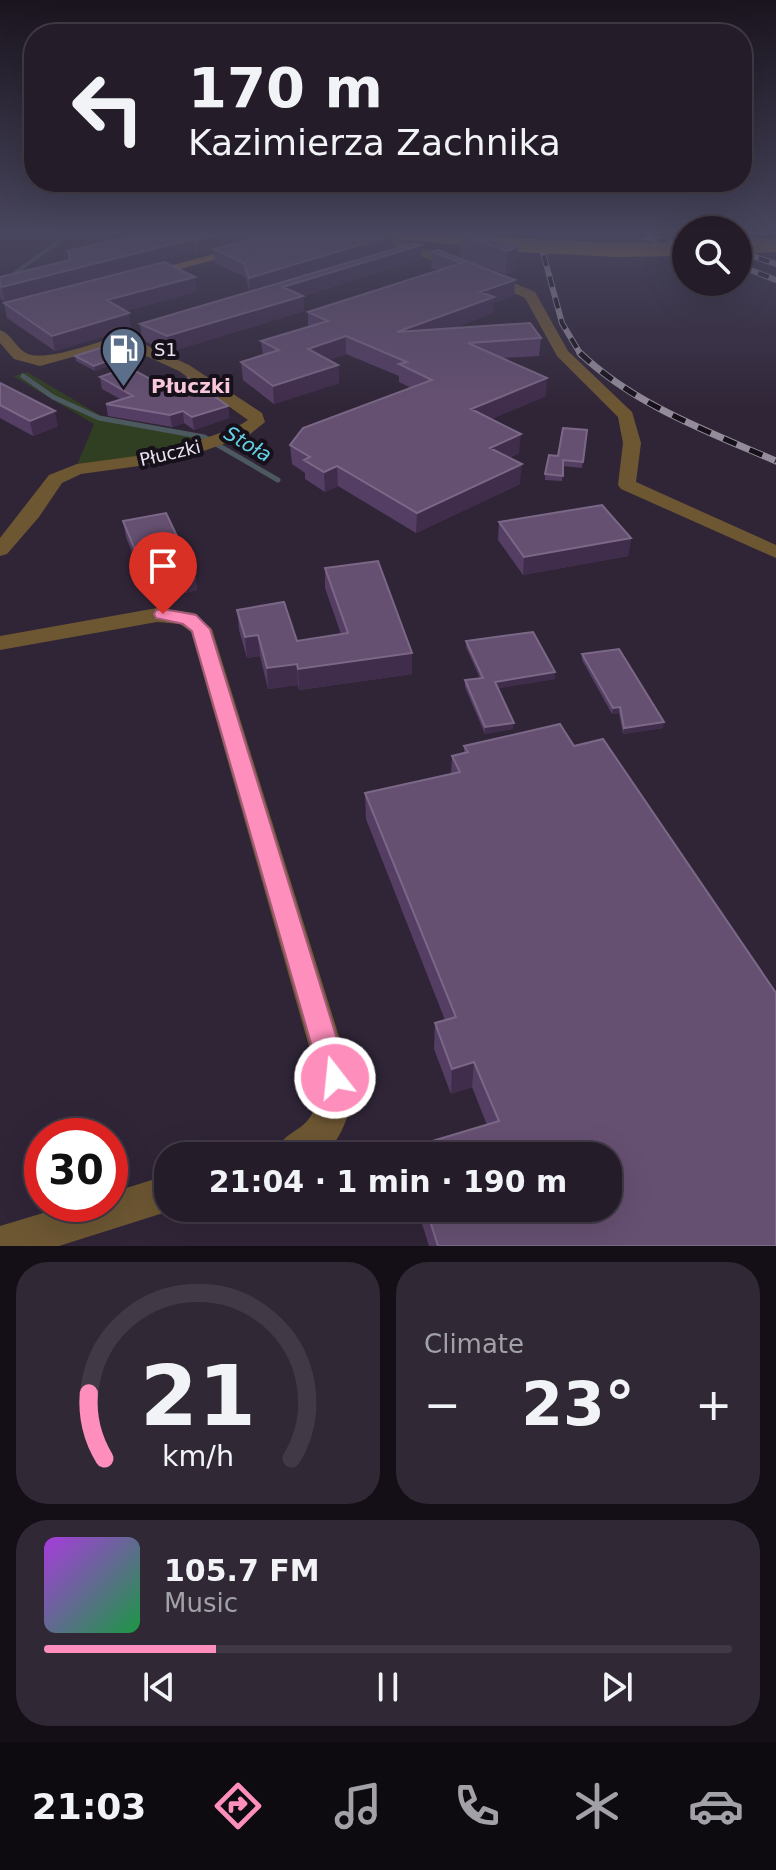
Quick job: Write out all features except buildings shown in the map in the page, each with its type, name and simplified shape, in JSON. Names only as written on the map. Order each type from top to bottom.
[{"type":"street","points":[[526,292],[556,344],[626,416],[632,443],[627,485],[776,552]]},
{"type":"street","points":[[0,334],[19,356],[33,361],[54,359],[152,330]]},
{"type":"street","name":"Płuczki","points":[[0,550],[32,513],[55,479],[64,474],[155,459],[250,428],[258,419],[232,398],[184,368],[121,339]]},
{"type":"street","points":[[0,643],[157,615],[189,619],[201,629],[335,1078],[336,1101],[329,1122],[312,1142]]},
{"type":"street","points":[[0,1245],[154,1198]]},
{"type":"green space","points":[[27,372],[103,417],[213,437],[162,455],[77,465],[94,424],[13,376]]},
{"type":"waterway","name":"Stoła","points":[[23,376],[53,397],[99,418],[204,437],[278,480]]},
{"type":"railway","points":[[554,292],[562,323],[581,355]]},
{"type":"railway","points":[[580,353],[648,402],[776,461]]},
{"type":"place","name":"S1","points":[[123,388]]},
{"type":"district","name":"Płuczki","points":[[191,386]]},
{"type":"route","points":[[163,614],[189,619],[201,629],[335,1078]]}]
